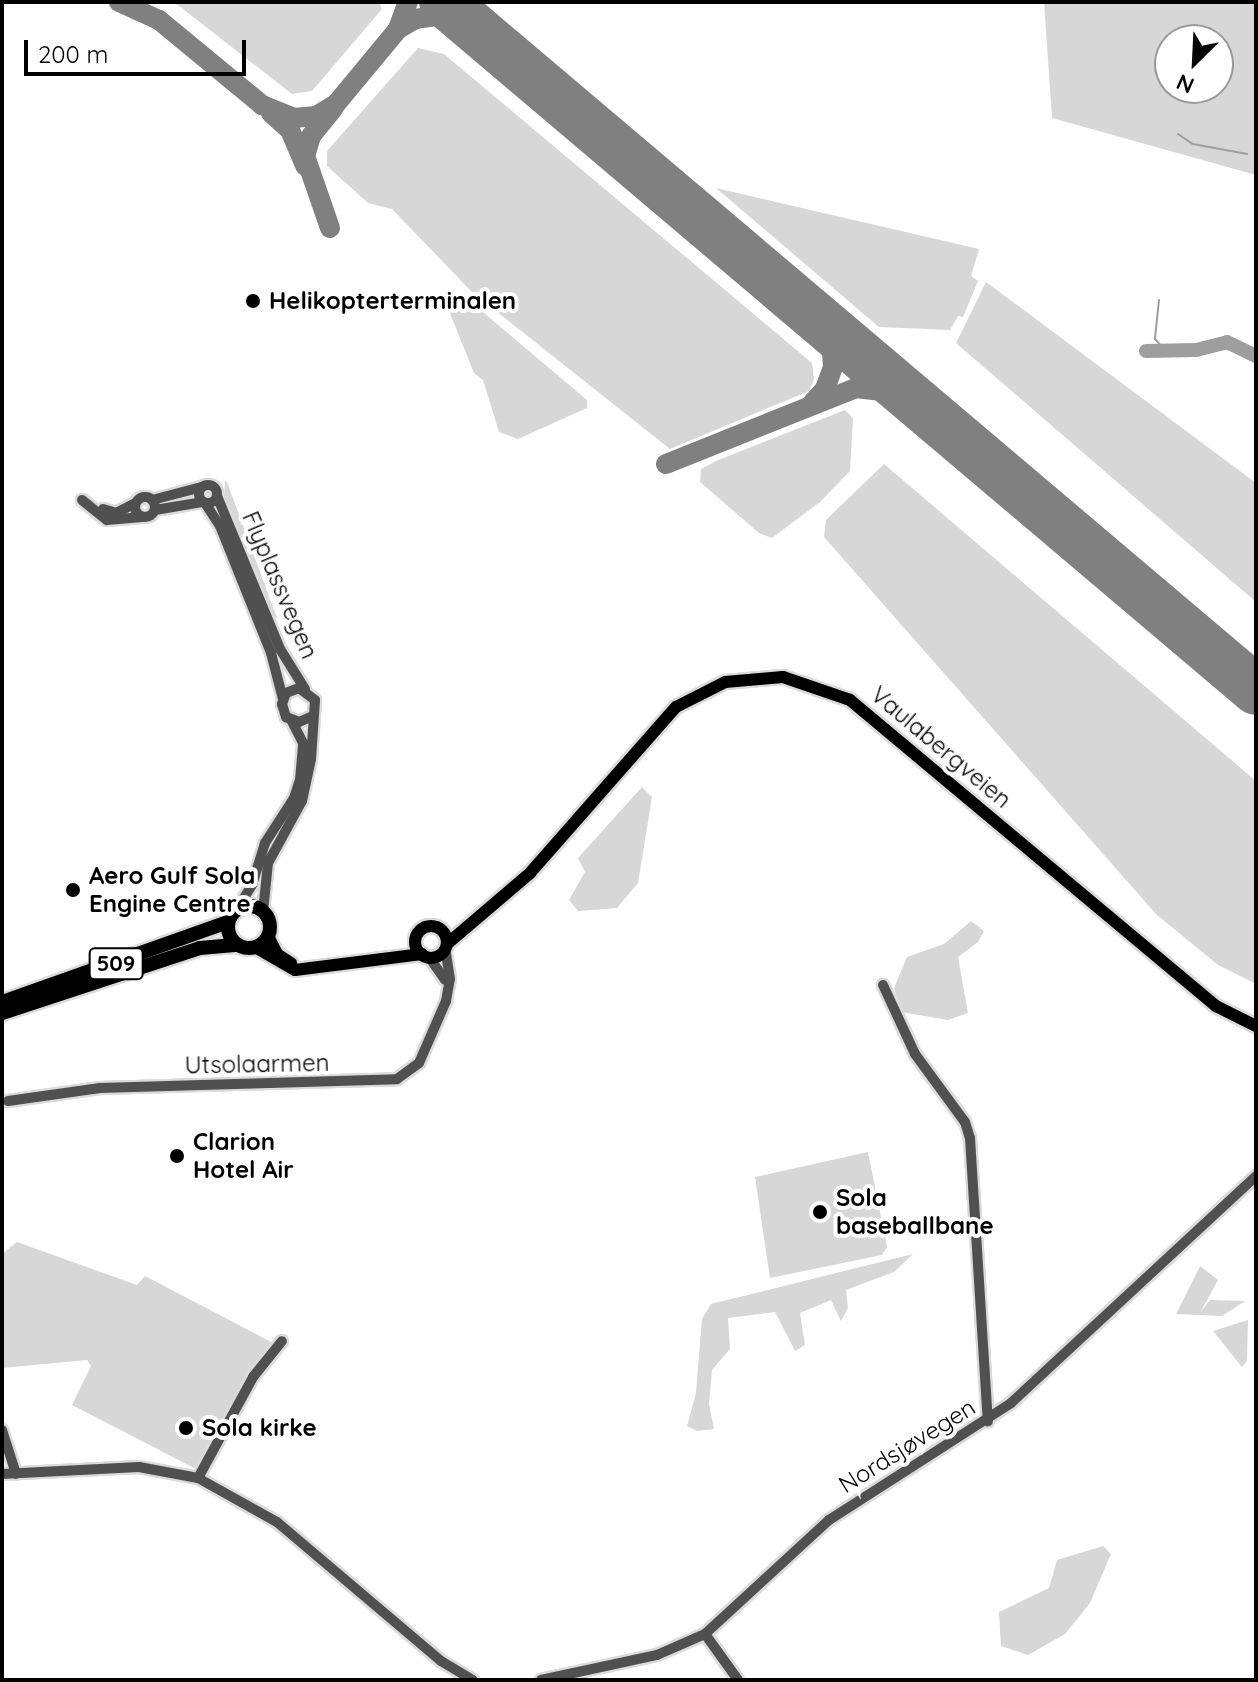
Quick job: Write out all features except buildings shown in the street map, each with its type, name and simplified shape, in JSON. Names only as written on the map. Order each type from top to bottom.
[{"type":"highway","points":[[238,945],[228,922],[238,908],[263,912],[268,936],[255,947]]},
{"type":"highway","name":"509","points":[[2,1002],[228,922]]},
{"type":"highway","name":"509","points":[[2,1013],[200,948],[255,947]]},
{"type":"main road","name":"Vaulabergveien","points":[[446,947],[464,925],[530,873],[676,707],[725,682],[783,677],[825,688],[870,715],[1196,990],[1216,1006],[1256,1026]]},
{"type":"main road","points":[[397,955],[424,928],[464,925]]},
{"type":"main road","points":[[255,947],[285,968],[344,968],[397,955],[425,956],[446,947],[436,927]]},
{"type":"main road","points":[[268,936],[277,954],[305,969]]},
{"type":"main road","points":[[416,937],[425,956]]},
{"type":"main road","name":"Vaulabergveien","points":[[1196,990],[1256,1017]]},
{"type":"street","name":"Flyplassvegen","points":[[283,699],[271,653],[220,526],[204,502],[202,487],[214,486],[280,649],[306,690]]},
{"type":"street","points":[[153,505],[202,487]]},
{"type":"street","name":"Flyplassvegen","points":[[103,509],[116,513],[136,503],[204,502],[217,496]]},
{"type":"street","name":"Flyplassvegen","points":[[82,500],[107,520],[142,517],[153,505]]},
{"type":"street","points":[[136,503],[142,517]]},
{"type":"street","points":[[238,908],[252,885],[265,843],[297,789],[303,743],[292,721],[284,713],[283,699],[292,689],[306,690],[315,700],[311,717],[308,780],[293,820],[272,850],[262,891],[263,912]]},
{"type":"street","points":[[292,721],[311,717]]},
{"type":"street","name":"Utsolaarmen","points":[[8,1101],[100,1088],[397,1079],[419,1063],[449,985],[446,947]]},
{"type":"street","points":[[425,956],[449,985]]},
{"type":"street","points":[[883,985],[915,1054],[965,1122],[970,1138],[988,1421]]},
{"type":"street","name":"Nordsjøvegen","points":[[541,1680],[657,1655],[705,1634],[829,1520],[988,1421],[1256,1176]]},
{"type":"street","points":[[198,1478],[253,1377],[282,1341]]},
{"type":"street","points":[[2,1430],[16,1474]]},
{"type":"street","points":[[2,1474],[139,1467],[198,1478],[277,1522],[441,1661],[473,1680]]},
{"type":"street","points":[[705,1634],[738,1680]]},
{"type":"shaded area","points":[[174,2],[379,2],[382,9],[312,91],[292,94]]},
{"type":"shaded area","points":[[1044,2],[1256,2],[1256,175],[1052,118]]},
{"type":"shaded area","points":[[418,48],[444,54],[812,363],[814,379],[809,391],[670,449],[472,292],[392,209],[368,203],[327,166],[327,151]]},
{"type":"shaded area","points":[[716,188],[979,249],[971,276],[978,281],[963,317],[958,316],[950,330],[879,327]]},
{"type":"shaded area","points":[[986,282],[1256,483],[1256,602],[956,343]]},
{"type":"shaded area","points":[[457,297],[465,297],[587,400],[587,408],[518,439],[499,432],[483,380],[474,373],[449,311]]},
{"type":"shaded area","points":[[845,410],[853,418],[850,471],[820,502],[772,538],[759,533],[700,482],[701,469],[716,461]]},
{"type":"shaded area","points":[[884,464],[1256,781],[1256,984],[1218,965],[1156,914],[824,537],[826,520]]},
{"type":"shaded area","points":[[225,480],[277,618],[272,618],[224,499]]},
{"type":"shaded area","points":[[642,787],[652,797],[638,883],[617,908],[578,911],[569,900],[585,872],[578,858]]},
{"type":"shaded area","points":[[971,921],[984,931],[978,942],[958,957],[968,1013],[948,1020],[901,1012],[894,988],[907,957],[944,944]]},
{"type":"shaded area","name":"Sola baseballbane","points":[[868,1152],[887,1247],[882,1255],[770,1278],[755,1177]]},
{"type":"shaded area","points":[[17,1242],[137,1285],[145,1276],[273,1343],[248,1375],[198,1470],[72,1405],[91,1366],[87,1360],[2,1368],[2,1254]]},
{"type":"shaded area","points":[[913,1254],[894,1272],[846,1290],[848,1308],[841,1321],[831,1300],[800,1313],[805,1345],[795,1351],[775,1312],[728,1318],[730,1349],[712,1370],[709,1404],[714,1429],[697,1431],[687,1426],[696,1393],[702,1319],[711,1304]]},
{"type":"shaded area","points":[[1200,1266],[1218,1280],[1200,1313],[1210,1300],[1245,1301],[1222,1316],[1176,1314]]},
{"type":"shaded area","points":[[1248,1320],[1247,1361],[1242,1367],[1213,1331]]},
{"type":"shaded area","points":[[1103,1546],[1111,1554],[1090,1603],[1065,1634],[1028,1655],[1001,1646],[999,1612],[1049,1588],[1057,1560]]},
{"type":"waterway","points":[[1178,134],[1193,144],[1247,154]]},
{"type":"waterway","points":[[1159,300],[1155,339],[1164,349]]},
{"type":"waterway","points":[[1146,351],[1196,350],[1227,342],[1256,356]]},
{"type":"taxiway","points":[[119,2],[159,20],[262,105],[294,118],[316,116],[336,104],[398,29],[415,19],[442,15],[477,30]]},
{"type":"taxiway","points":[[398,29],[408,2]]},
{"type":"taxiway","points":[[330,228],[305,156],[311,136],[333,109]]},
{"type":"taxiway","points":[[271,113],[290,130],[305,166]]},
{"type":"taxiway","points":[[813,402],[825,389],[833,367],[831,341],[822,323]]},
{"type":"taxiway","points":[[666,464],[856,388],[882,391],[926,412]]},
{"type":"runway","points":[[444,2],[1256,690]]},
{"type":"place","name":"Helikopterterminalen","points":[[253,301]]},
{"type":"place","name":"Aero Gulf Sola Engine Centre","points":[[73,890]]},
{"type":"place","name":"Clarion Hotel Air","points":[[177,1156]]},
{"type":"place","name":"Sola baseballbane","points":[[820,1212]]},
{"type":"place","name":"Sola kirke","points":[[186,1428]]}]
